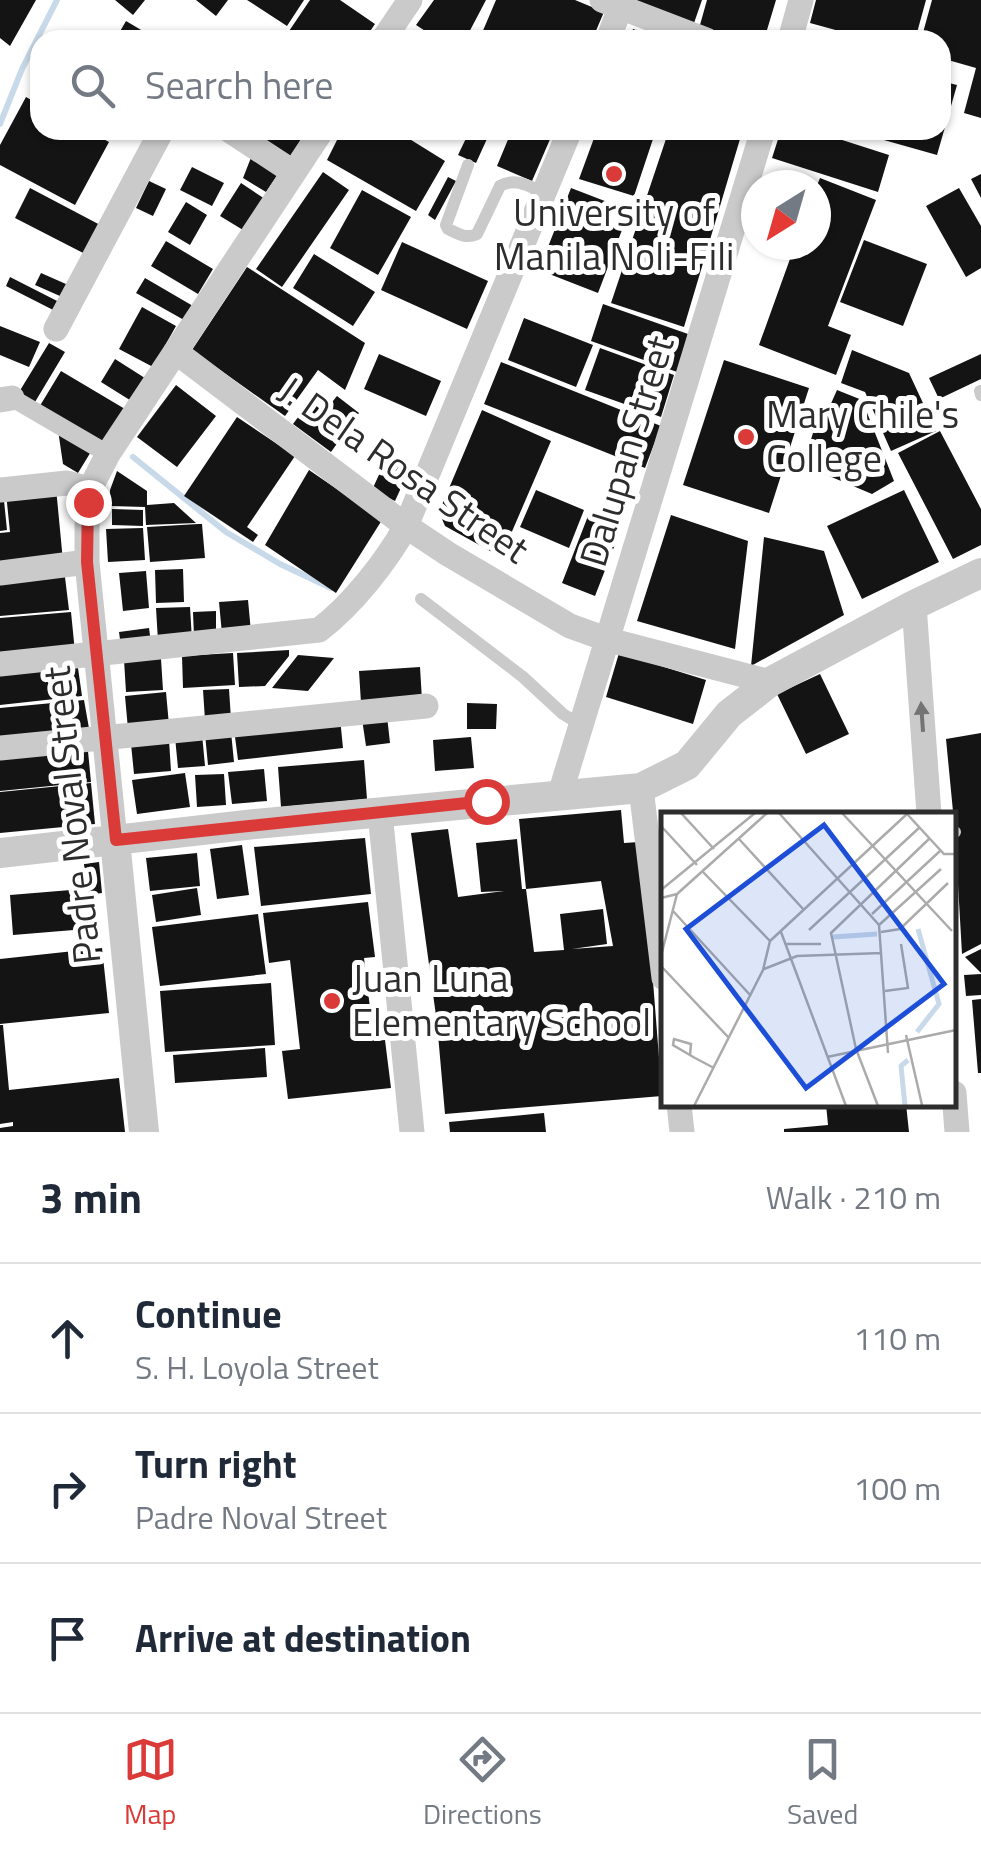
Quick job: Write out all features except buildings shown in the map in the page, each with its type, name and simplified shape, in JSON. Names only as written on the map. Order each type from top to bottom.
[{"type":"street","points":[[390,30],[410,0]]},
{"type":"street","points":[[793,30],[801,0]]},
{"type":"street","points":[[610,30],[616,2],[682,30]]},
{"type":"street","points":[[56,329],[157,140]]},
{"type":"street","points":[[244,140],[293,172]]},
{"type":"street","points":[[0,490],[68,483],[90,489],[108,454],[315,140]]},
{"type":"street","points":[[0,664],[320,630],[336,618],[398,542],[406,526],[566,140]]},
{"type":"street","name":"Dalupan Street","points":[[560,794],[760,140]]},
{"type":"street","name":"J. Dela Rosa Street","points":[[176,352],[406,526],[570,626],[608,640],[770,682]]},
{"type":"street","points":[[6,399],[108,454]]},
{"type":"street","name":"Padre Noval Street","points":[[90,489],[87,562],[144,1132]]},
{"type":"street","points":[[0,573],[87,562]]},
{"type":"street","points":[[0,853],[640,788],[687,765],[729,714],[770,682],[981,573]]},
{"type":"street","points":[[914,605],[929,812]]},
{"type":"street","points":[[0,748],[426,706]]},
{"type":"street","points":[[640,788],[661,954]]},
{"type":"street","points":[[380,812],[412,1132]]},
{"type":"street","points":[[679,1107],[682,1132]]},
{"type":"street","points":[[955,1107],[957,1132]]},
{"type":"lane","points":[[468,165],[446,225],[458,234],[476,234],[500,186],[507,182],[544,192]]},
{"type":"lane","points":[[421,599],[524,676],[563,714],[581,725]]},
{"type":"waterway","points":[[42,30],[57,0]]},
{"type":"waterway","points":[[0,124],[30,53]]},
{"type":"waterway","points":[[133,457],[226,532],[331,588]]},
{"type":"place","name":"University of Manila Noli-Fili","points":[[614,174]]},
{"type":"place","name":"Mary Chile's College","points":[[746,437]]},
{"type":"place","name":"Juan Luna Elementary School","points":[[332,1001]]},
{"type":"route","points":[[88,502],[87,562],[116,840],[486,801]]}]
